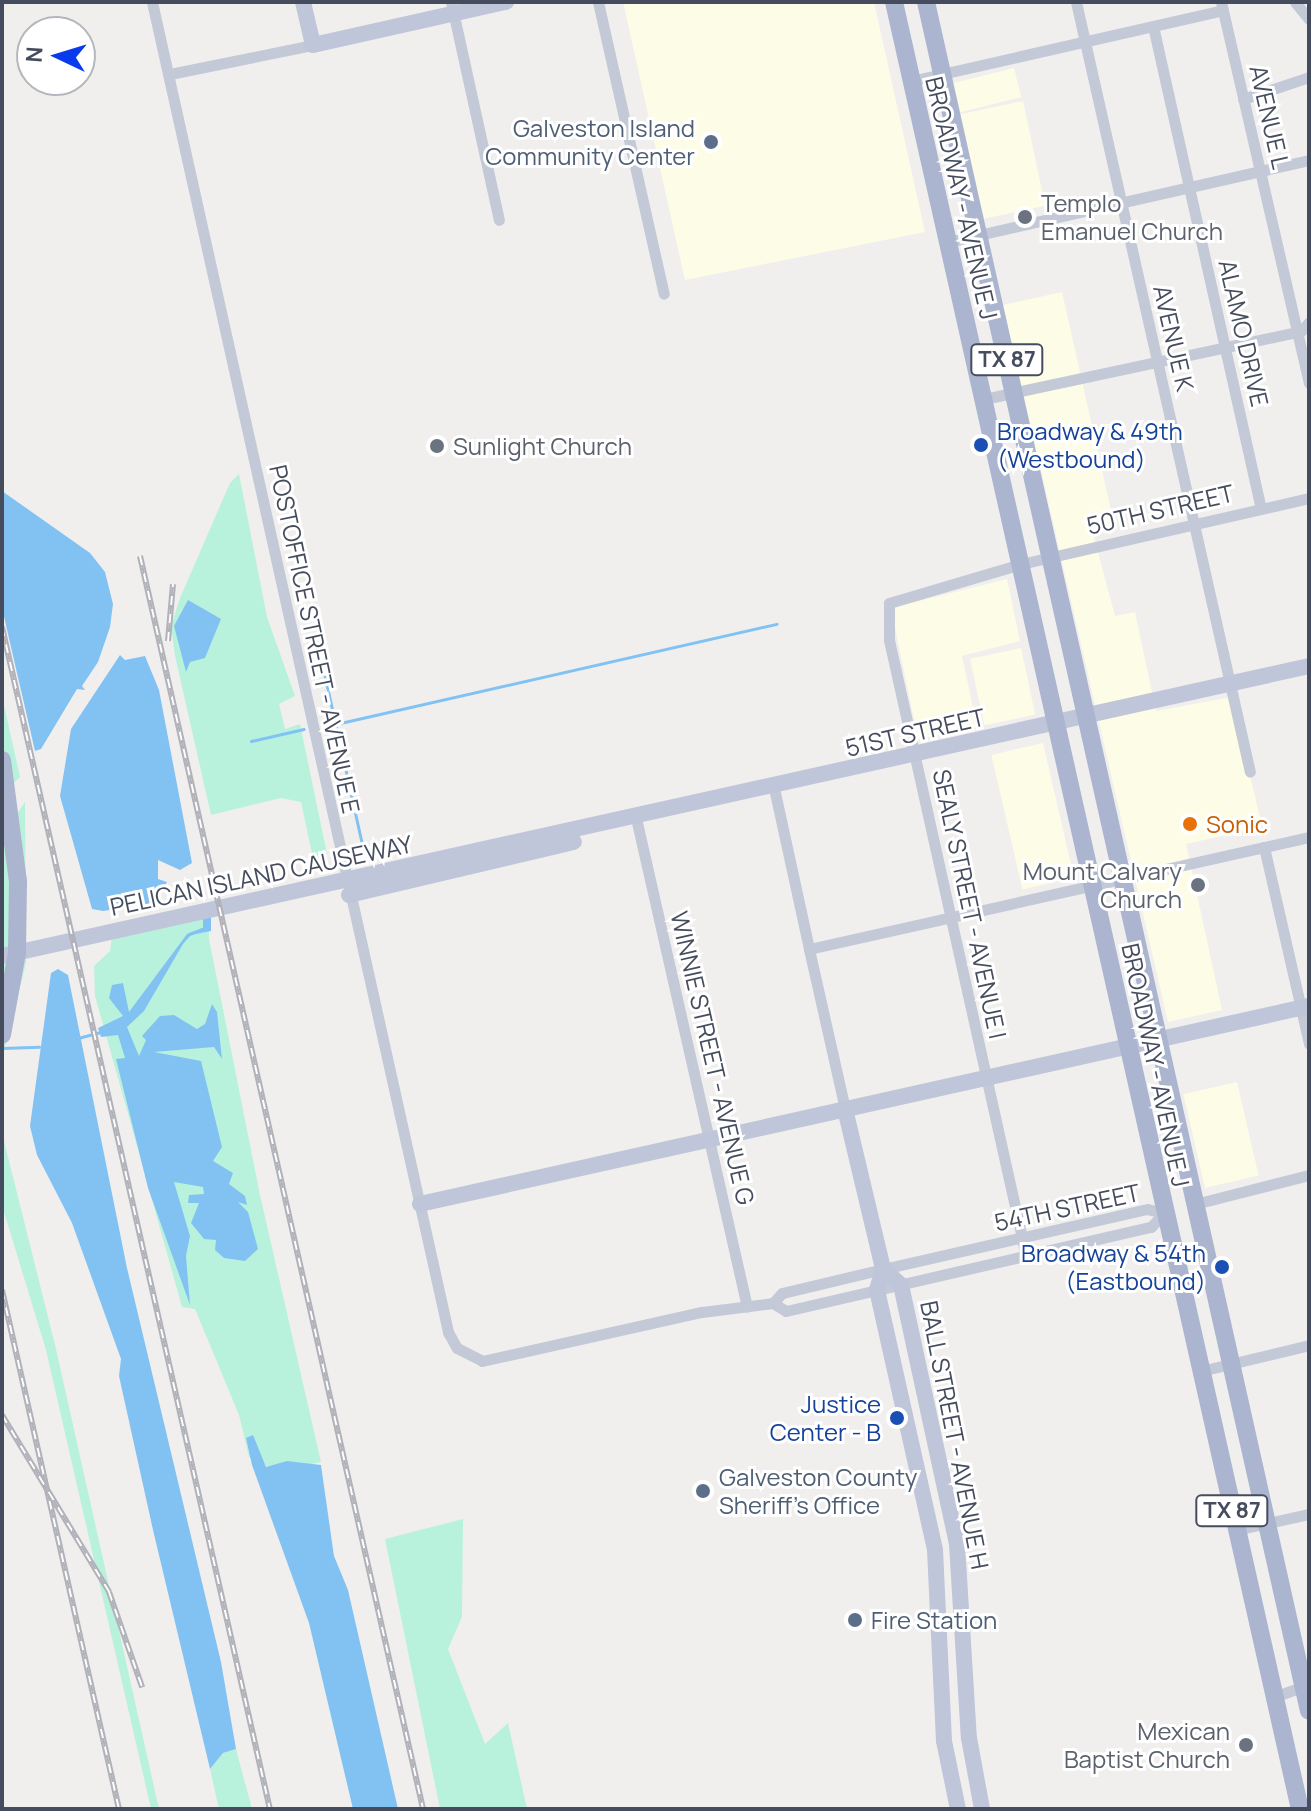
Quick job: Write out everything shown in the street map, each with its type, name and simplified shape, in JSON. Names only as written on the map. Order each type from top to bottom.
[{"type":"main road","name":"BROADWAY - AVENUE J","points":[[894,2],[1300,1809]]},
{"type":"main road","name":"BROADWAY - AVENUE J","points":[[926,2],[1231,1364],[1306,1685],[1309,1711]]},
{"type":"main road","points":[[2,760],[17,844],[2,1035]]},
{"type":"main road","points":[[1164,1213],[1195,1204]]},
{"type":"street","name":"POSTOFFICE STREET - AVENUE E","points":[[152,2],[448,1332]]},
{"type":"street","points":[[303,2],[313,45]]},
{"type":"street","points":[[170,74],[313,45],[452,8],[506,2]]},
{"type":"street","points":[[598,2],[664,294]]},
{"type":"street","name":"AVENUE K","points":[[1076,2],[1250,772]]},
{"type":"street","points":[[1295,2],[1309,19]]},
{"type":"street","points":[[911,81],[1153,26],[1222,6]]},
{"type":"street","name":"AVENUE L","points":[[1222,6],[1260,172],[1304,330],[1309,383]]},
{"type":"street","points":[[452,8],[499,220]]},
{"type":"street","name":"ALAMO DRIVE","points":[[1153,26],[1261,509]]},
{"type":"street","points":[[1243,99],[1309,77]]},
{"type":"street","points":[[948,242],[1309,160]]},
{"type":"street","points":[[984,399],[1304,330]]},
{"type":"street","name":"50TH STREET","points":[[1021,564],[1309,498]]},
{"type":"street","name":"SEALY STREET - AVENUE I","points":[[1021,564],[889,603],[889,640],[1026,1256]]},
{"type":"street","name":"51ST STREET","points":[[531,841],[1309,666]]},
{"type":"street","points":[[774,788],[845,1109]]},
{"type":"street","name":"WINNIE STREET - AVENUE G","points":[[636,818],[747,1307]]},
{"type":"street","points":[[344,873],[537,830],[614,823]]},
{"type":"street","points":[[349,895],[539,852],[614,823]]},
{"type":"street","points":[[809,949],[1309,837]]},
{"type":"street","name":"PELICAN ISLAND CAUSEWAY","points":[[10,954],[531,841]]},
{"type":"street","points":[[1264,847],[1305,1006],[1309,1044]]},
{"type":"street","points":[[420,1204],[1305,1006]]},
{"type":"street","name":"BALL STREET - AVENUE H","points":[[845,1109],[883,1269],[877,1290],[935,1550],[944,1741],[958,1809]]},
{"type":"street","points":[[1195,1204],[1309,1175]]},
{"type":"street","name":"54TH STREET","points":[[448,1332],[467,1356],[482,1361],[702,1312],[773,1303],[782,1293],[1147,1209],[1164,1213],[1151,1227],[901,1285],[786,1311],[773,1303]]},
{"type":"street","name":"BALL STREET - AVENUE H","points":[[883,1269],[901,1285],[957,1544],[969,1738],[982,1809]]},
{"type":"street","points":[[1201,1371],[1309,1345]]},
{"type":"street","points":[[909,1432],[930,1426]]},
{"type":"street","points":[[1236,1530],[1309,1514]]},
{"type":"street","points":[[935,1550],[957,1544]]},
{"type":"street","points":[[942,1673],[965,1670]]},
{"type":"street","points":[[1274,1697],[1306,1685]]},
{"type":"shaded area","points":[[623,2],[874,2],[925,232],[685,280]]},
{"type":"shaded area","points":[[1014,68],[1021,97],[960,112],[953,83]]},
{"type":"shaded area","points":[[1023,101],[1045,206],[983,219],[960,114]]},
{"type":"shaded area","points":[[1062,292],[1115,528],[1093,534],[1115,616],[1135,612],[1156,711],[1232,697],[1262,827],[1186,844],[1222,1010],[1168,1022],[1003,305]]},
{"type":"shaded area","points":[[1007,579],[1020,641],[962,656],[977,727],[918,739],[891,608]]},
{"type":"shaded area","points":[[1021,648],[1035,715],[984,725],[970,659]]},
{"type":"shaded area","points":[[1043,743],[1074,877],[1022,889],[991,755]]},
{"type":"shaded area","points":[[1237,1082],[1259,1176],[1205,1188],[1183,1094]]},
{"type":"green space","points":[[239,474],[267,617],[295,696],[279,704],[285,729],[300,724],[327,854],[314,863],[301,802],[281,798],[211,815],[175,656],[171,626],[180,598],[230,483]]},
{"type":"green space","points":[[2,696],[20,777],[2,795]]},
{"type":"green space","points":[[25,802],[26,963],[2,1060],[2,836]]},
{"type":"green space","points":[[208,908],[209,939],[260,1195],[321,1462],[276,1471],[249,1457],[239,1415],[195,1309],[182,1307],[95,996],[94,966],[110,951],[113,928]]},
{"type":"green space","points":[[2,1133],[56,1349],[159,1809],[151,1809],[46,1350],[4,1212]]},
{"type":"green space","points":[[463,1519],[462,1617],[448,1649],[485,1744],[508,1723],[527,1809],[440,1809],[385,1539]]},
{"type":"green space","points":[[236,1749],[252,1809],[219,1809],[210,1769],[223,1753]]},
{"type":"water","points":[[2,491],[90,553],[105,572],[113,604],[110,627],[98,662],[82,686],[85,690],[77,689],[41,749],[35,751],[2,608]]},
{"type":"water","points":[[188,600],[221,619],[205,658],[190,662],[186,672],[174,626]]},
{"type":"water","points":[[120,655],[125,660],[145,656],[159,690],[192,863],[180,870],[158,860],[158,879],[167,882],[154,903],[103,911],[92,909],[60,796],[71,729]]},
{"type":"water","points":[[211,912],[211,931],[191,935],[183,944],[144,1011],[127,1027],[139,1056],[146,1040],[142,1036],[160,1016],[174,1015],[197,1029],[205,1024],[212,1004],[217,1012],[222,1059],[214,1047],[154,1052],[201,1061],[222,1147],[213,1161],[233,1173],[229,1184],[245,1196],[247,1205],[238,1202],[248,1212],[258,1249],[245,1261],[224,1258],[215,1250],[216,1240],[204,1239],[191,1223],[199,1203],[188,1203],[189,1195],[204,1194],[203,1187],[174,1182],[190,1236],[186,1256],[190,1305],[148,1188],[116,1059],[125,1058],[118,1035],[101,1037],[98,1028],[123,1016],[109,998],[112,985],[123,983],[129,1012],[187,934],[203,929],[203,914]]},
{"type":"water","points":[[58,969],[68,975],[127,1268],[221,1662],[236,1749],[223,1753],[210,1769],[119,1376],[121,1359],[72,1223],[37,1155],[30,1126],[51,973]]},
{"type":"water","points":[[253,1435],[266,1467],[287,1461],[321,1465],[334,1556],[348,1590],[398,1809],[353,1809],[309,1623],[252,1465],[246,1438]]},
{"type":"waterway","points":[[327,726],[777,624]]},
{"type":"waterway","points":[[322,664],[363,849]]},
{"type":"waterway","points":[[251,741],[304,729]]},
{"type":"waterway","points":[[189,934],[207,927]]},
{"type":"waterway","points":[[78,1038],[101,1032]]},
{"type":"waterway","points":[[2,1048],[39,1047]]},
{"type":"railway","points":[[140,556],[423,1809]]},
{"type":"railway","points":[[168,641],[173,584]]},
{"type":"railway","points":[[2,627],[270,1809]]},
{"type":"railway","points":[[2,1290],[119,1809]]},
{"type":"railway","points":[[2,1415],[109,1592],[142,1687]]},
{"type":"place","name":"Galveston Island Community Center","points":[[711,142]]},
{"type":"place","name":"Templo Emanuel Church","points":[[1025,217]]},
{"type":"place","name":"Broadway & 49th (Westbound)","points":[[981,445]]},
{"type":"place","name":"Sunlight Church","points":[[437,446]]},
{"type":"place","name":"Sonic","points":[[1190,824]]},
{"type":"place","name":"Mount Calvary Church","points":[[1198,885]]},
{"type":"place","name":"Broadway & 54th (Eastbound)","points":[[1222,1267]]},
{"type":"place","name":"Justice Center - B","points":[[897,1418]]},
{"type":"place","name":"Galveston County Sheriff's Office","points":[[703,1491]]},
{"type":"place","name":"Fire Station","points":[[855,1620]]},
{"type":"place","name":"Mexican Baptist Church","points":[[1246,1745]]}]
